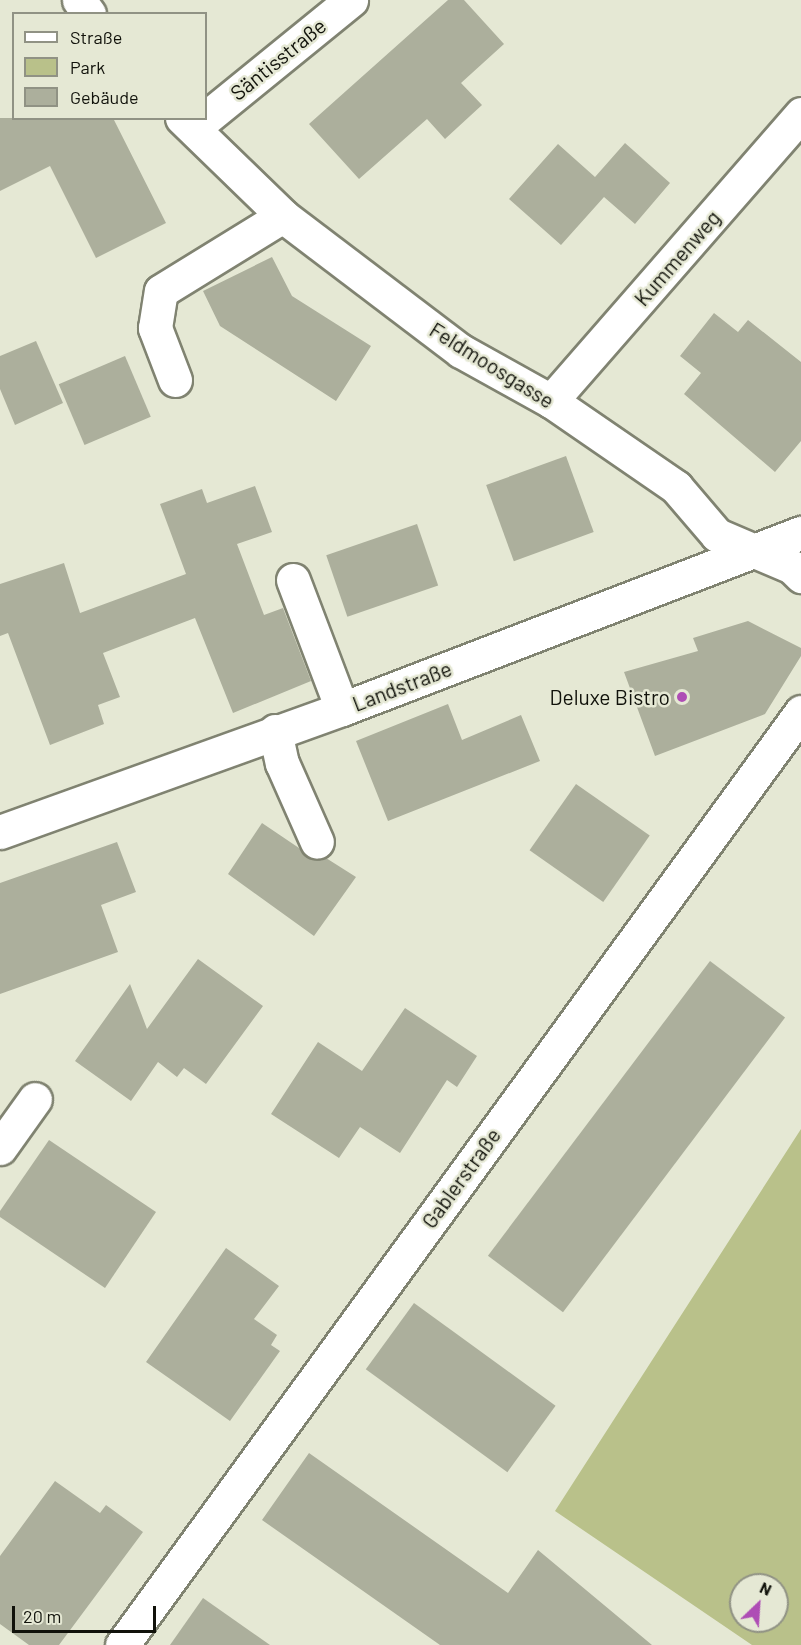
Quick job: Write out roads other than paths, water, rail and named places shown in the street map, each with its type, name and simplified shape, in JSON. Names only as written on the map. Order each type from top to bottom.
[{"type":"street","name":"Säntisstraße","points":[[207,112],[351,0]]},
{"type":"street","name":"Kummenweg","points":[[551,401],[801,114]]},
{"type":"street","name":"Feldmoosgasse","points":[[196,121],[283,216],[462,351],[551,401],[676,487],[717,535],[792,567],[801,576]]},
{"type":"street","points":[[175,381],[155,328],[161,291],[283,216]]},
{"type":"street","name":"Landstraße","points":[[0,832],[342,709],[801,533]]},
{"type":"street","points":[[293,580],[342,709]]},
{"type":"street","name":"Gablerstraße","points":[[122,1645],[801,712]]},
{"type":"street","points":[[275,732],[282,764],[317,842]]},
{"type":"street","points":[[0,1148],[35,1099]]},
{"type":"place","name":"Deluxe Bistro","points":[[682,697]]}]
